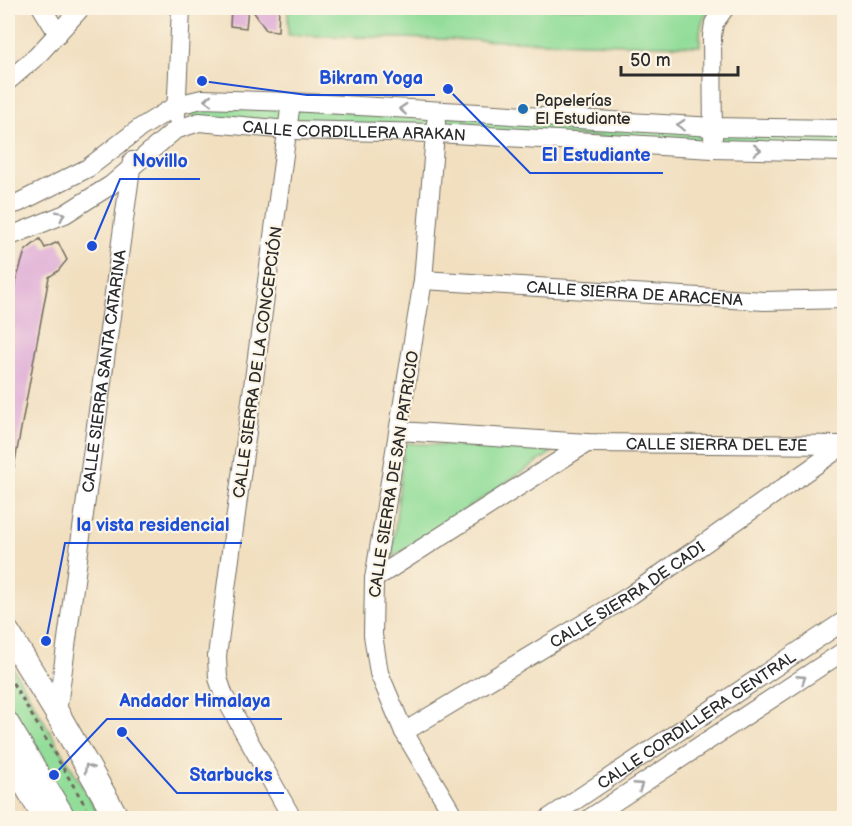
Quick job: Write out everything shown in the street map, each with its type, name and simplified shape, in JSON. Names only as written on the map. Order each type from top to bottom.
[{"type":"main road","points":[[8,633],[57,713],[117,819]]},
{"type":"main road","points":[[8,754],[45,819]]},
{"type":"street","points":[[42,8],[58,34]]},
{"type":"street","points":[[8,81],[37,56],[81,8]]},
{"type":"street","points":[[176,130],[181,8]]},
{"type":"street","points":[[713,149],[712,36],[714,23],[727,9]]},
{"type":"street","name":"CALLE CORDILLERA ARAKAN","points":[[8,206],[88,168],[131,135],[177,105],[202,99],[291,102],[714,127],[844,129]]},
{"type":"street","name":"CALLE SIERRA DE LA CONCEPCIÓN","points":[[291,102],[217,656],[218,678],[224,696],[292,819]]},
{"type":"street","name":"CALLE SIERRA DE SAN PATRICIO","points":[[436,111],[423,280],[374,579],[373,635],[379,673],[404,732],[455,819]]},
{"type":"street","name":"CALLE CORDILLERA ARAKAN","points":[[8,237],[65,214],[111,185],[176,130],[199,122],[288,130],[436,133],[713,149],[844,152]]},
{"type":"street","name":"CALLE SIERRA SANTA CATARINA","points":[[57,713],[132,166],[131,135]]},
{"type":"street","name":"CALLE SIERRA DE ARACENA","points":[[423,280],[764,301],[844,299]]},
{"type":"street","name":"CALLE SIERRA DEL EJE","points":[[399,431],[587,442],[844,445]]},
{"type":"street","points":[[374,579],[587,442]]},
{"type":"street","name":"CALLE SIERRA DE CADI","points":[[404,732],[631,595],[844,445]]},
{"type":"street","name":"CALLE CORDILLERA CENTRAL","points":[[549,819],[844,621]]},
{"type":"street","name":"CALLE CORDILLERA CENTRAL","points":[[590,819],[844,651]]},
{"type":"street","points":[[8,720],[67,819]]},
{"type":"street","points":[[605,780],[617,800]]},
{"type":"path","points":[[8,675],[87,808]]},
{"type":"green space","points":[[288,8],[710,8],[701,26],[700,46],[288,35]]},
{"type":"green space","points":[[192,104],[844,133],[844,148],[192,120]]},
{"type":"green space","points":[[404,443],[554,451],[392,558]]},
{"type":"green space","points":[[8,660],[101,818],[59,818],[8,731]]},
{"type":"building","points":[[231,8],[248,8],[246,28],[230,26]]},
{"type":"building","points":[[251,8],[279,8],[278,31],[266,30]]},
{"type":"building","points":[[40,239],[45,248],[58,242],[67,260],[58,271],[49,277],[14,467],[8,466],[8,307],[25,251]]},
{"type":"place","name":"Bikram Yoga","points":[[202,81]]},
{"type":"place","name":"El Estudiante","points":[[448,89]]},
{"type":"place","name":"Papelerías El Estudiante","points":[[523,109]]},
{"type":"place","name":"Novillo","points":[[92,246]]},
{"type":"place","name":"la vista residencial","points":[[46,641]]},
{"type":"place","name":"Starbucks","points":[[122,732]]},
{"type":"place","name":"Andador Himalaya","points":[[54,775]]}]
